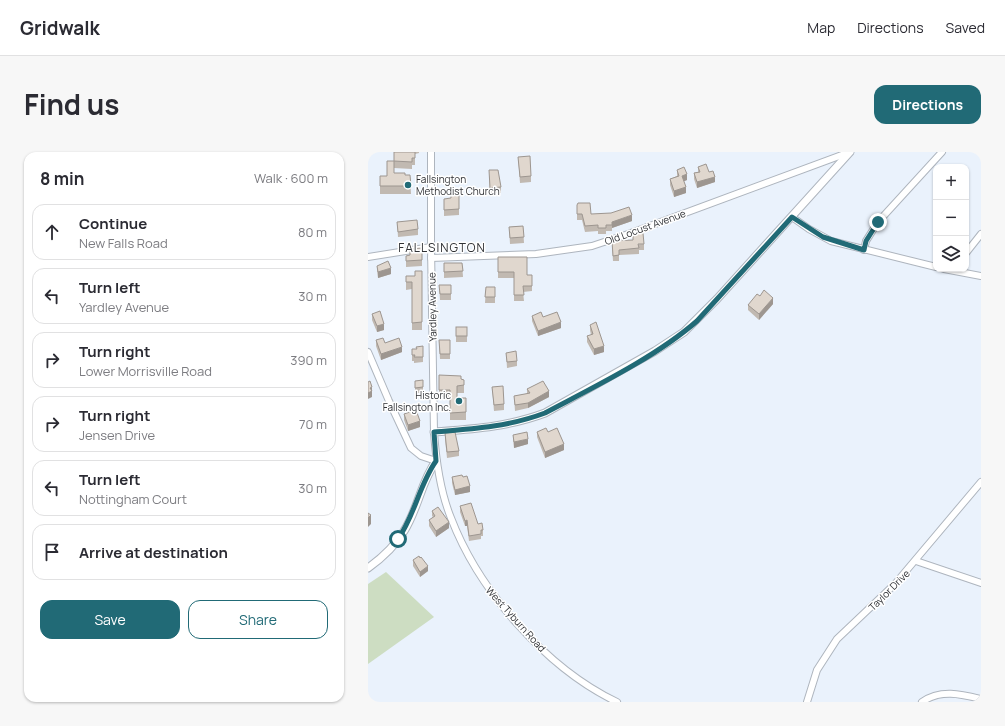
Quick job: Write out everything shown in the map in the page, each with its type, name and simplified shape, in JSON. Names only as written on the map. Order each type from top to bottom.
[{"type":"street","name":"Yardley Avenue","points":[[431,152],[430,247],[436,461]]},
{"type":"street","points":[[434,432],[490,428],[527,420],[545,413],[661,348],[697,321],[850,152]]},
{"type":"street","name":"Old Locust Avenue","points":[[431,258],[536,254],[592,246],[850,152]]},
{"type":"street","points":[[864,250],[866,241],[878,222],[942,152]]},
{"type":"street","points":[[792,217],[823,237],[864,250],[933,266]]},
{"type":"street","points":[[969,249],[981,234]]},
{"type":"street","points":[[368,257],[430,247]]},
{"type":"street","points":[[963,272],[981,276]]},
{"type":"street","points":[[368,352],[397,421],[411,448],[421,456],[436,461],[427,474],[404,530],[390,549],[368,568]]},
{"type":"street","name":"West Tyburn Road","points":[[436,461],[451,518],[470,560],[484,582],[539,645],[574,676],[612,701]]},
{"type":"street","name":"Taylor Drive","points":[[807,702],[817,670],[837,639],[883,597],[916,562],[981,482]]},
{"type":"street","points":[[916,562],[981,583]]},
{"type":"street","points":[[922,702],[930,697],[950,693],[981,699]]},
{"type":"green space","points":[[386,572],[434,617],[368,664],[368,584]]},
{"type":"building","points":[[394,152],[415,152],[415,158],[412,158],[412,162],[394,161]]},
{"type":"building","points":[[530,156],[531,176],[520,177],[518,157]]},
{"type":"building","points":[[387,161],[394,161],[394,173],[405,173],[405,175],[410,175],[411,186],[380,186],[380,176],[387,176]]},
{"type":"building","points":[[706,164],[709,172],[713,171],[715,177],[697,182],[694,173],[700,172],[698,167]]},
{"type":"building","points":[[684,167],[687,174],[682,176],[686,187],[674,191],[670,179],[679,176],[677,170]]},
{"type":"building","points":[[489,170],[498,170],[501,187],[490,188]]},
{"type":"building","points":[[451,194],[459,194],[459,209],[444,210],[444,199],[451,198]]},
{"type":"building","points":[[578,203],[590,203],[591,214],[611,213],[629,207],[632,215],[612,222],[612,225],[606,225],[606,228],[598,228],[598,225],[585,226],[582,214],[577,214]]},
{"type":"building","points":[[417,220],[418,229],[398,232],[397,222]]},
{"type":"building","points":[[523,226],[524,237],[510,238],[509,227]]},
{"type":"building","points":[[643,233],[644,244],[638,244],[639,248],[619,250],[619,255],[613,256],[612,241],[633,240],[633,234]]},
{"type":"building","points":[[422,248],[422,260],[406,261],[406,256],[410,255],[410,249]]},
{"type":"building","points":[[498,257],[527,257],[527,275],[532,275],[532,286],[523,286],[524,295],[514,295],[514,272],[498,272]]},
{"type":"building","points":[[388,261],[391,268],[378,272],[377,266]]},
{"type":"building","points":[[444,263],[462,263],[463,271],[444,272]]},
{"type":"building","points":[[415,271],[422,271],[422,322],[412,323],[412,282],[406,282],[406,276],[415,276]]},
{"type":"building","points":[[439,285],[451,285],[451,294],[440,294]]},
{"type":"building","points":[[486,287],[495,287],[495,297],[485,297]]},
{"type":"building","points":[[764,290],[773,298],[759,314],[748,305],[757,294],[760,296]]},
{"type":"building","points":[[380,311],[384,324],[377,326],[372,314]]},
{"type":"building","points":[[541,312],[543,317],[557,312],[561,322],[538,331],[532,316]]},
{"type":"building","points":[[596,322],[604,346],[594,349],[587,336],[593,334],[590,325]]},
{"type":"building","points":[[456,327],[467,327],[467,336],[456,336]]},
{"type":"building","points":[[383,338],[385,343],[399,338],[402,347],[381,354],[376,340]]},
{"type":"building","points":[[439,340],[450,340],[450,354],[440,354]]},
{"type":"building","points":[[423,346],[423,357],[414,357],[415,355],[412,355],[412,349],[417,349],[416,347]]},
{"type":"building","points":[[516,351],[517,361],[507,362],[506,353]]},
{"type":"building","points":[[439,375],[461,376],[461,379],[464,380],[464,385],[457,386],[457,398],[466,398],[466,412],[450,413],[450,390],[439,390]]},
{"type":"building","points":[[423,380],[423,387],[415,388],[415,381]]},
{"type":"building","points":[[370,381],[372,387],[370,388],[372,391],[368,393],[368,382]]},
{"type":"building","points":[[543,381],[549,391],[528,403],[515,405],[514,396],[530,393],[527,389]]},
{"type":"building","points":[[503,386],[504,404],[494,405],[492,387]]},
{"type":"building","points":[[416,410],[420,421],[408,425],[404,414]]},
{"type":"building","points":[[546,428],[548,432],[557,428],[564,444],[545,452],[537,432]]},
{"type":"building","points":[[455,432],[459,451],[447,452],[445,433]]},
{"type":"building","points":[[527,432],[528,439],[514,442],[513,435]]},
{"type":"building","points":[[462,475],[463,477],[467,476],[470,486],[455,490],[452,477]]},
{"type":"building","points":[[471,503],[478,524],[482,523],[483,530],[481,530],[481,534],[469,536],[467,520],[465,521],[460,506]]},
{"type":"building","points":[[438,507],[449,522],[436,531],[429,520],[435,516],[432,511]]},
{"type":"building","points":[[419,556],[428,566],[420,572],[413,560]]},
{"type":"place","name":"Fallsington Methodist Church","points":[[408,185]]},
{"type":"place","name":"Historic Fallsington Inc.","points":[[459,401]]},
{"type":"district","name":"FALLSINGTON","points":[[442,247]]},
{"type":"route","points":[[398,539],[410,519],[427,474],[436,461],[434,432],[490,428],[527,420],[545,413],[655,351],[684,332],[697,321],[792,217],[809,229],[831,241],[864,250],[866,241],[878,222]]}]
